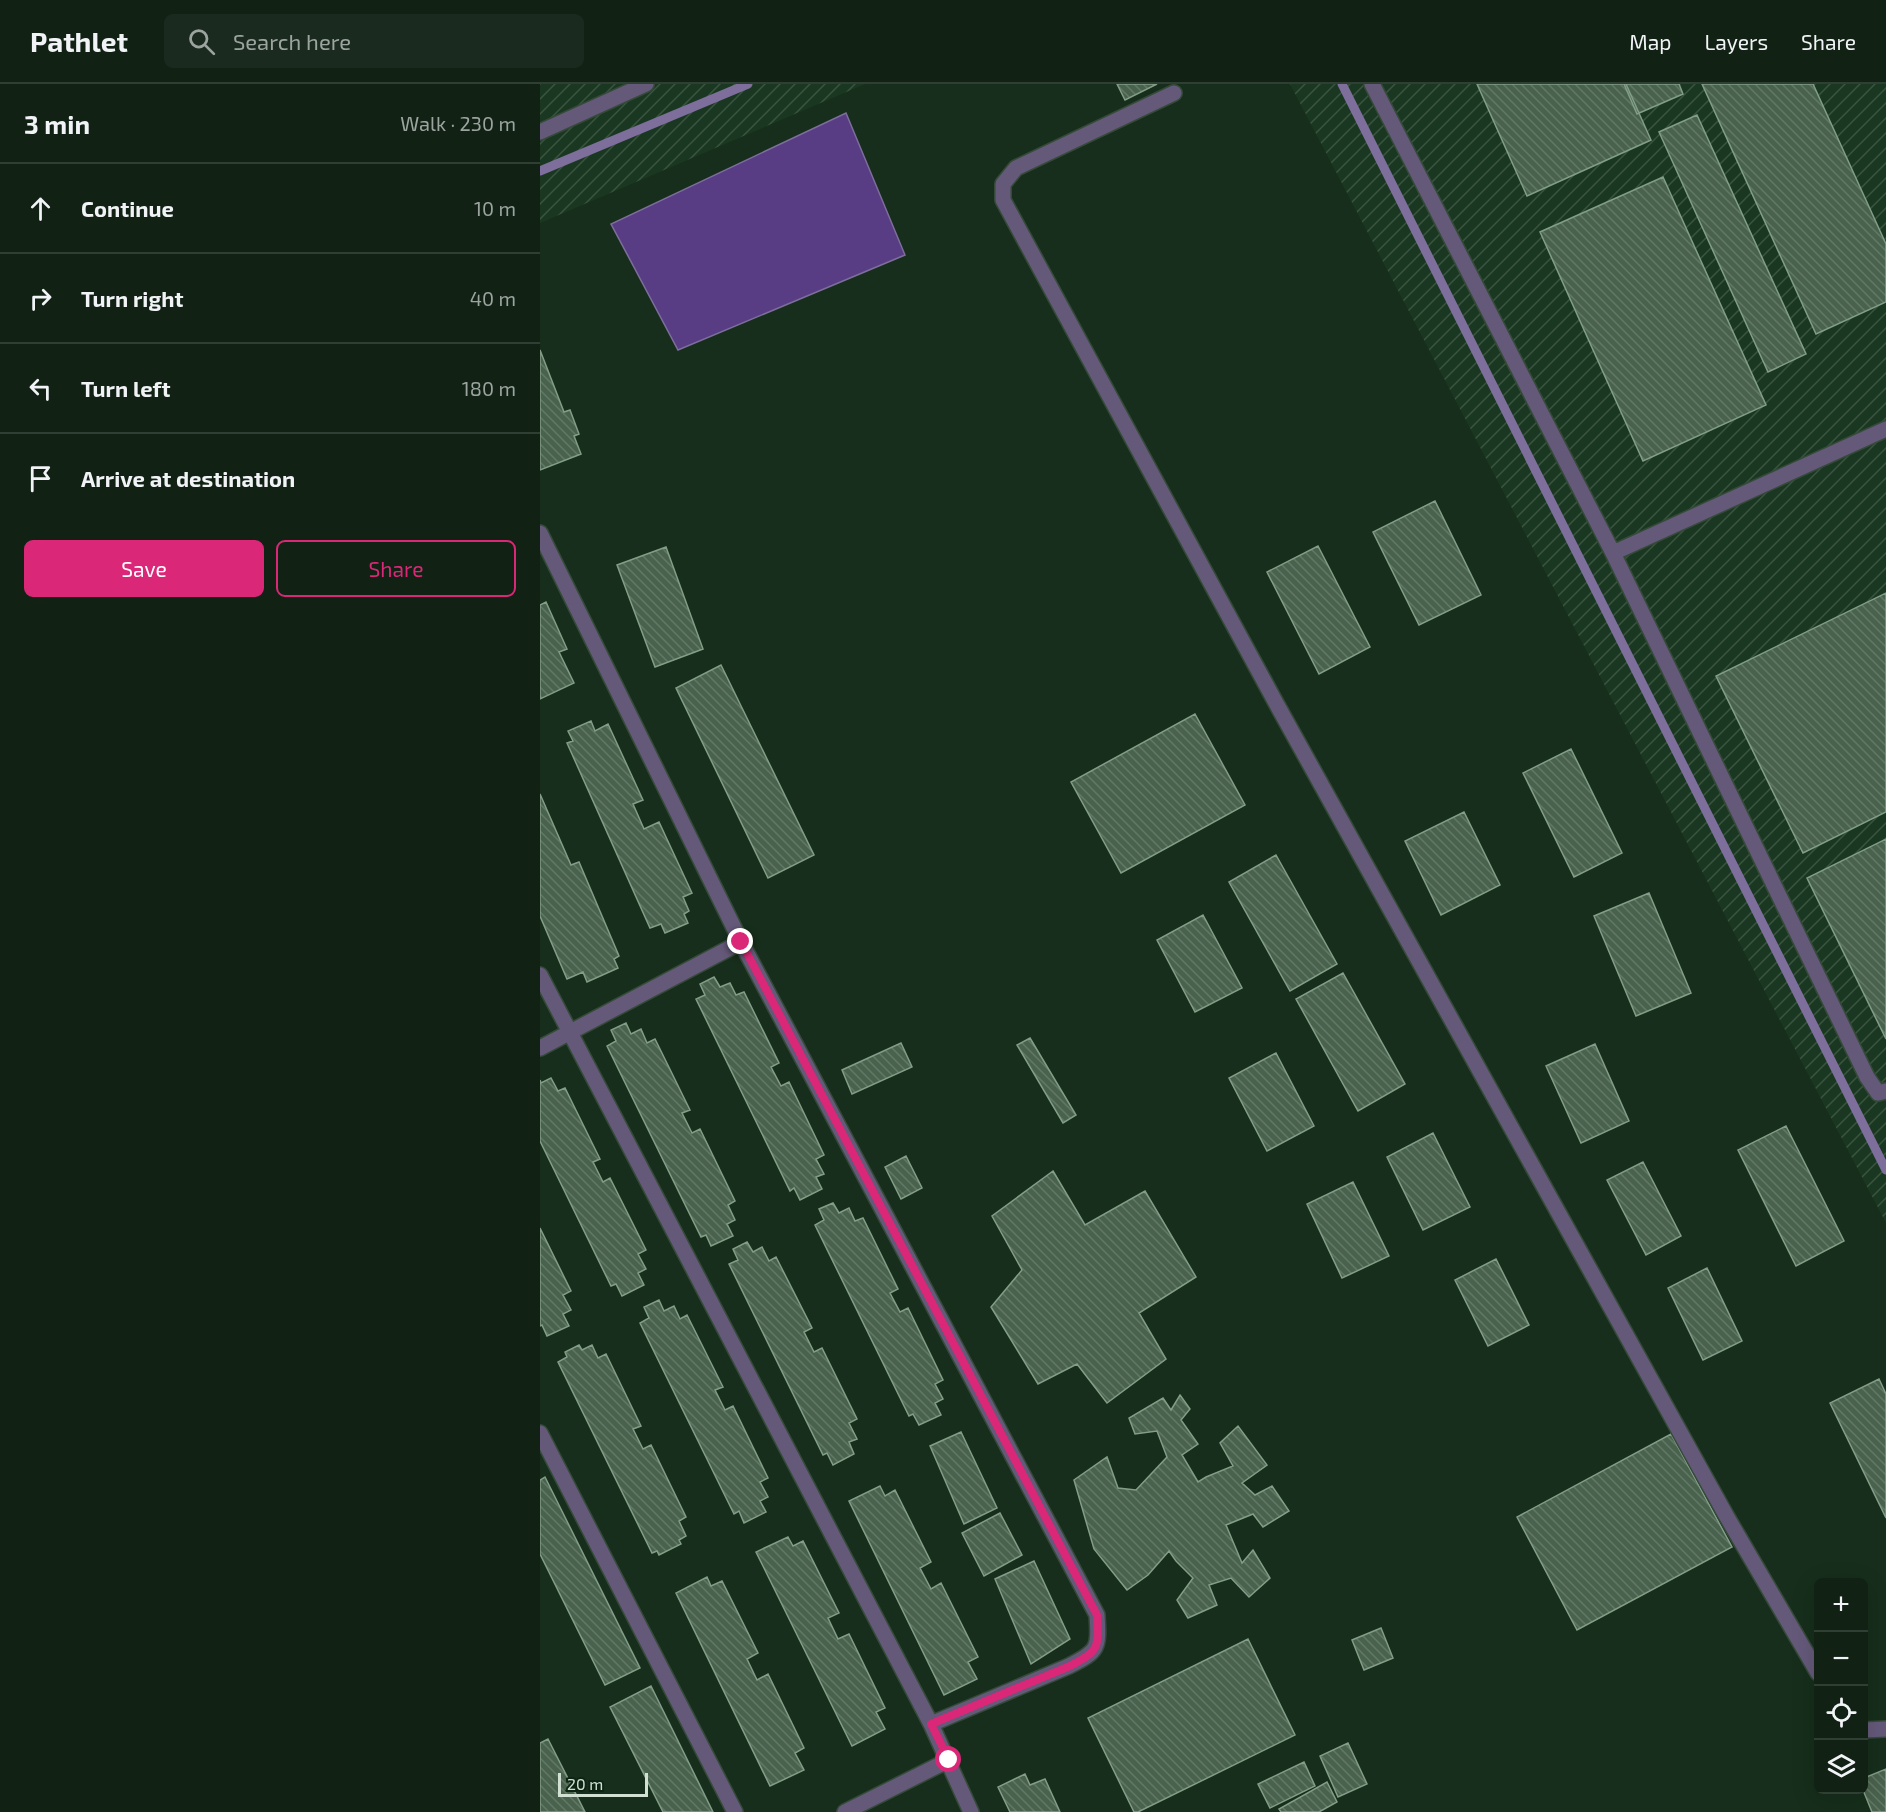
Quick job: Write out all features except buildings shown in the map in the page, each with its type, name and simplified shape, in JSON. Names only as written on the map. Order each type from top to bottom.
[{"type":"street","points":[[540,132],[646,84]]},
{"type":"street","points":[[1372,84],[1613,553],[1867,1077],[1878,1093],[1886,1091]]},
{"type":"street","points":[[1174,93],[1016,168],[1003,184],[1002,200],[1275,703],[1722,1506],[1814,1666]]},
{"type":"street","points":[[1613,553],[1886,429]]},
{"type":"street","points":[[540,533],[741,942],[1097,1615],[1098,1639],[1091,1655],[931,1724]]},
{"type":"street","points":[[540,1048],[741,942]]},
{"type":"street","points":[[540,975],[931,1724],[971,1812]]},
{"type":"street","points":[[540,1433],[735,1812]]},
{"type":"street","points":[[1868,1730],[1886,1729]]},
{"type":"street","points":[[844,1812],[949,1760]]},
{"type":"shaded area","points":[[540,84],[865,84],[540,223]]},
{"type":"shaded area","points":[[1290,84],[1886,84],[1886,1223]]},
{"type":"shaded area","points":[[846,113],[905,255],[678,350],[611,224]]},
{"type":"waterway","points":[[540,171],[748,84]]},
{"type":"waterway","points":[[1342,84],[1886,1170]]},
{"type":"route","points":[[741,942],[1097,1615],[1098,1639],[1091,1655],[931,1724],[949,1760]]}]
